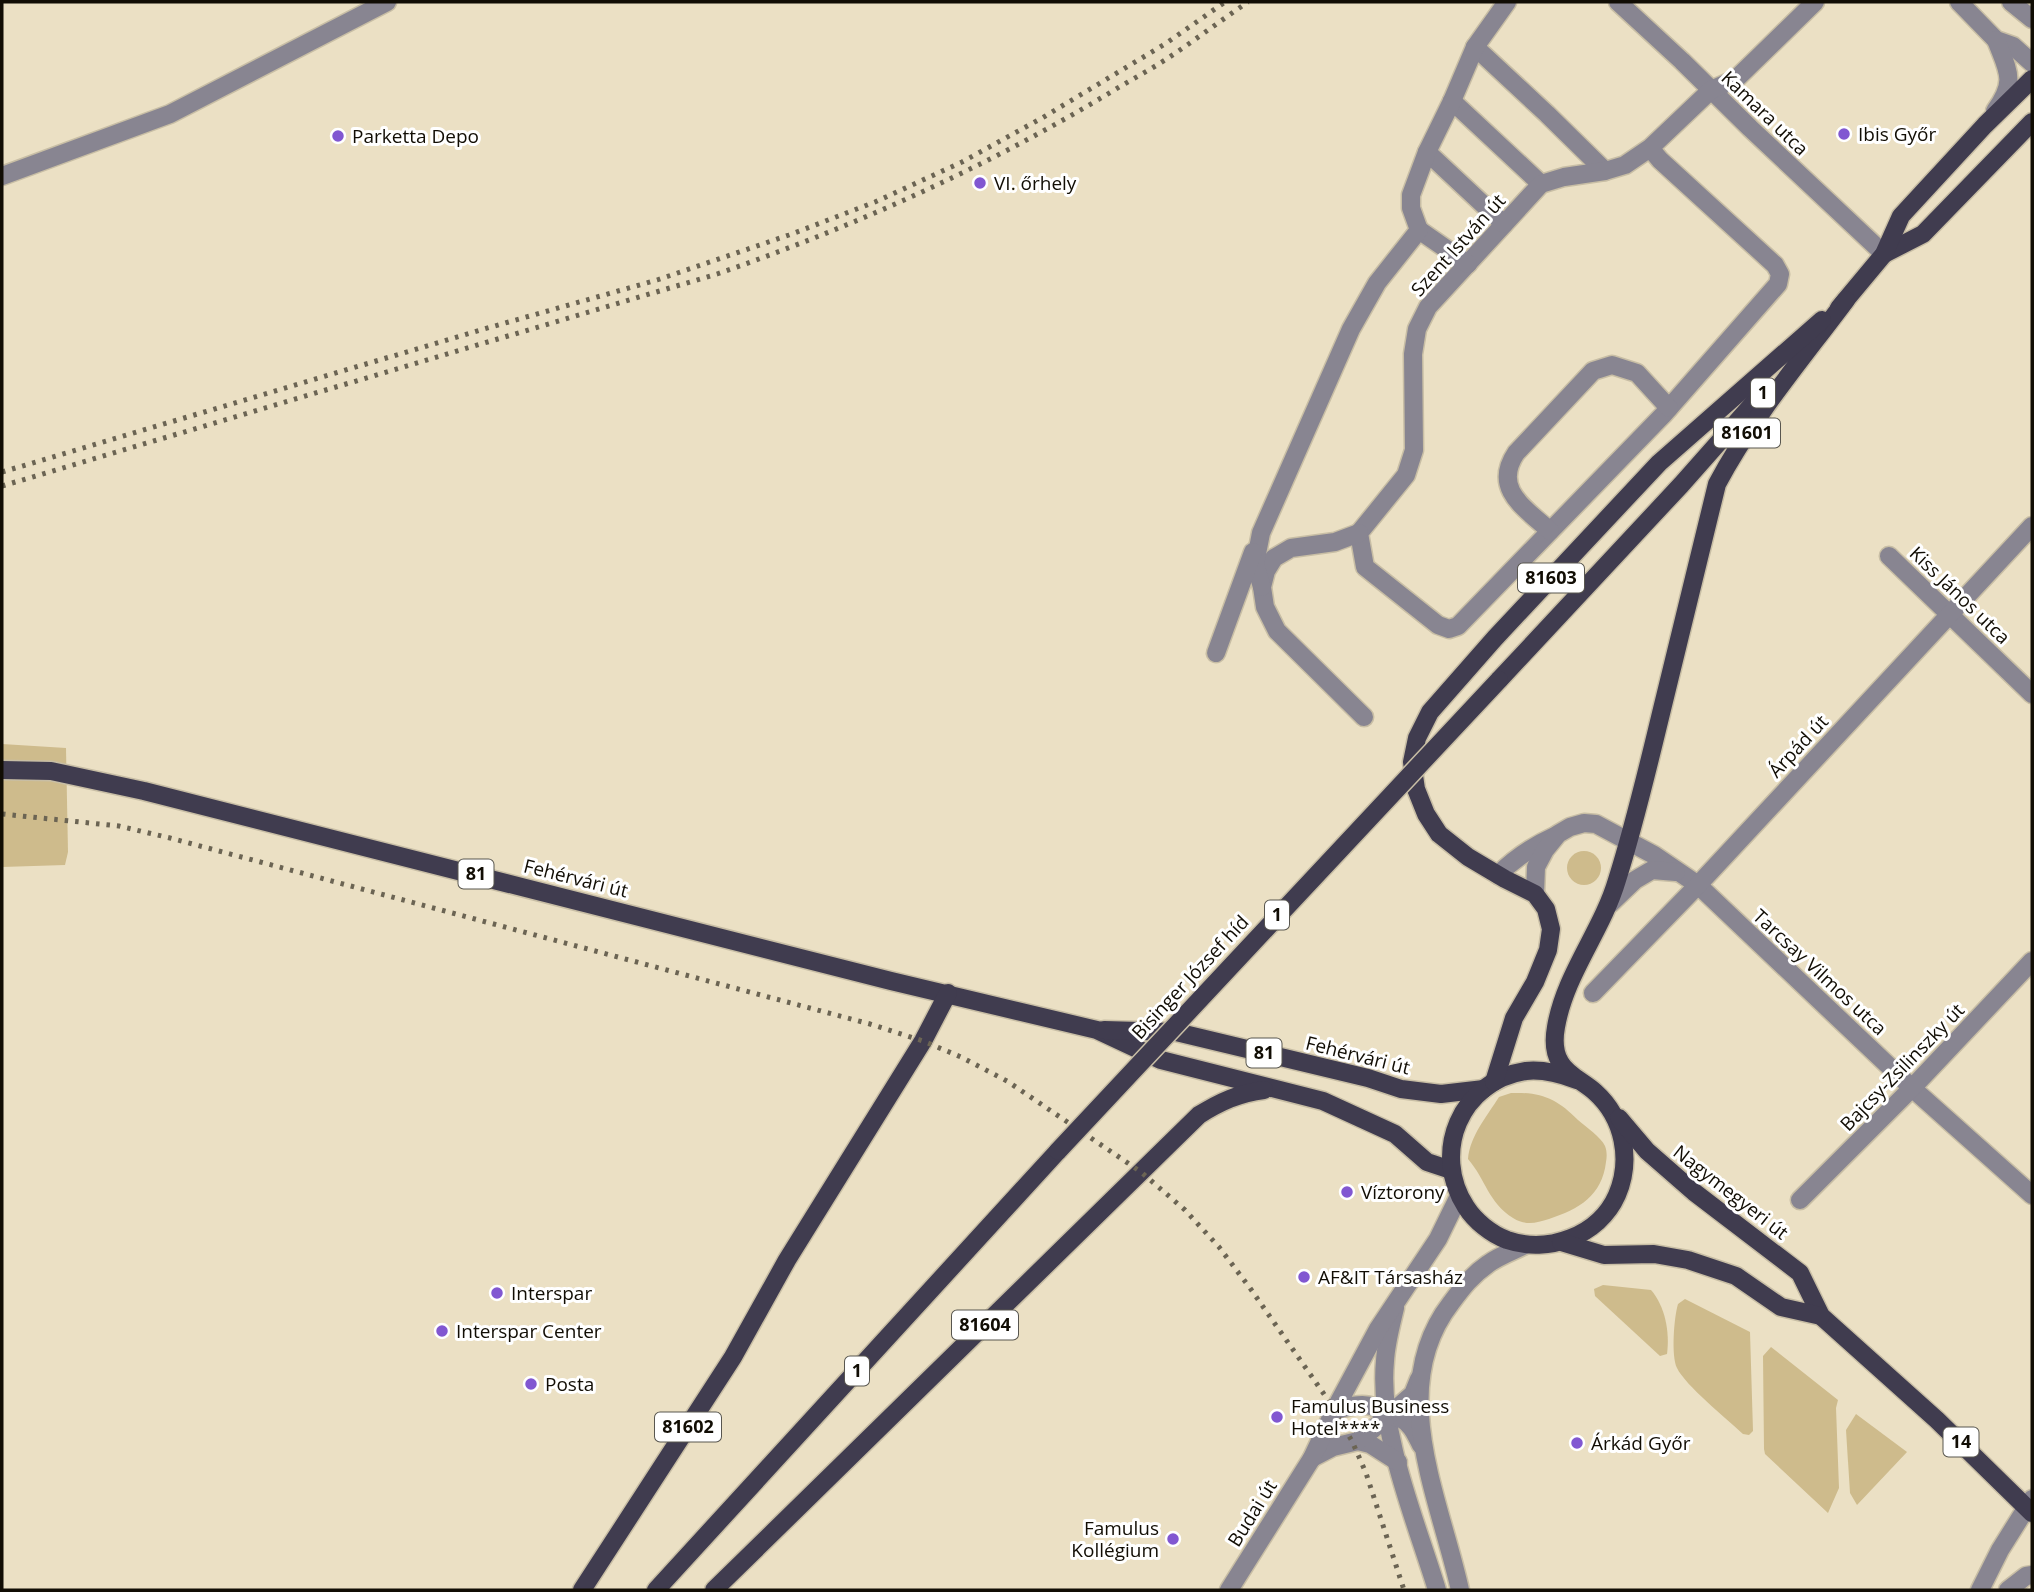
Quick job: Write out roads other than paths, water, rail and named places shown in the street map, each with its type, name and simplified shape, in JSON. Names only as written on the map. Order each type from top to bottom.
[{"type":"main road","name":"1","points":[[1846,300],[1884,254],[1901,216],[1985,125],[2032,79]]},
{"type":"main road","name":"1","points":[[1884,254],[1923,234],[2032,122]]},
{"type":"main road","name":"Bisinger József híd","points":[[656,1590],[1058,1151],[1681,485],[1846,300]]},
{"type":"main road","name":"81601","points":[[1577,1080],[1560,1062],[1554,1040],[1557,1023],[1566,991],[1610,904],[1629,841],[1717,484],[1740,444],[1846,300]]},
{"type":"main road","name":"81603","points":[[1535,894],[1468,857],[1439,834],[1426,814],[1416,789],[1412,762],[1417,738],[1430,712],[1495,638],[1659,463],[1846,300]]},
{"type":"main road","name":"Fehérvári út","points":[[2,770],[51,771],[145,791],[891,981],[1097,1030],[1161,1060],[1322,1101],[1350,1112],[1395,1133],[1427,1161],[1451,1170]]},
{"type":"main road","points":[[1489,1086],[1514,1017],[1535,982],[1548,950],[1551,929],[1546,909],[1535,894]]},
{"type":"main road","name":"81602","points":[[582,1590],[733,1357],[787,1260],[923,1041],[948,993]]},
{"type":"main road","name":"Fehérvári út","points":[[1097,1030],[1177,1032],[1368,1078],[1401,1089],[1441,1094],[1489,1086]]},
{"type":"main road","name":"14","points":[[1544,1071],[1577,1080],[1594,1091],[1607,1105],[1619,1126],[1625,1149],[1624,1174],[1616,1197],[1602,1217],[1584,1232],[1561,1242],[1525,1245],[1486,1229],[1471,1214],[1459,1196],[1451,1170],[1452,1143],[1460,1116],[1471,1101],[1489,1086],[1510,1075],[1544,1071]]},
{"type":"main road","name":"81604","points":[[714,1590],[1199,1115],[1226,1100],[1246,1093],[1273,1089]]},
{"type":"main road","name":"Nagymegyeri út","points":[[1607,1105],[1647,1151],[1694,1192],[1800,1273],[1821,1316],[2030,1507]]},
{"type":"main road","name":"Nagymegyeri út","points":[[1561,1242],[1604,1255],[1654,1254],[1688,1260],[1736,1276],[1782,1307],[1821,1316]]},
{"type":"street","points":[[2,176],[170,114],[387,2]]},
{"type":"street","points":[[1468,264],[1419,230],[1411,208],[1411,195],[1427,152],[1475,47],[1507,2]]},
{"type":"street","name":"Kamara utca","points":[[1618,2],[1884,254]]},
{"type":"street","points":[[1452,101],[1541,184],[1564,177],[1605,171],[1625,165],[1650,148],[1711,90],[1736,79],[1815,2]]},
{"type":"street","points":[[1959,2],[1996,40],[2009,76],[2005,97],[1985,125]]},
{"type":"street","points":[[2011,2],[2032,19]]},
{"type":"street","points":[[1996,40],[2013,46],[2032,63]]},
{"type":"street","points":[[1475,47],[1605,171]]},
{"type":"street","points":[[1262,587],[1266,571],[1274,558],[1292,548],[1335,541],[1359,533],[1365,567],[1438,625],[1449,629],[1458,626],[1669,408],[1778,284],[1780,274],[1775,265],[1650,148]]},
{"type":"street","points":[[1427,152],[1504,224]]},
{"type":"street","name":"Szent István út","points":[[1359,533],[1406,475],[1413,450],[1413,354],[1417,329],[1428,307],[1541,184]]},
{"type":"street","points":[[1216,653],[1261,533],[1351,329],[1377,283],[1419,230]]},
{"type":"street","points":[[1550,531],[1515,499],[1506,480],[1509,463],[1593,371],[1612,365],[1637,373],[1669,408]]},
{"type":"street","name":"Árpád út","points":[[1593,993],[1698,885],[2032,526]]},
{"type":"street","points":[[1261,533],[1255,564],[1265,607],[1277,631],[1364,717]]},
{"type":"street","name":"Kiss János utca","points":[[1889,556],[2032,694]]},
{"type":"street","name":"Tarcsay Vilmos utca","points":[[1498,875],[1533,846],[1570,827],[1584,823],[1596,824],[1629,841],[1698,885],[1912,1088],[2032,1195]]},
{"type":"street","points":[[1535,894],[1536,867],[1558,834]]},
{"type":"street","points":[[1610,904],[1634,880],[1652,870],[1680,872]]},
{"type":"street","name":"Bajcsy-Zsilinszky út","points":[[1800,1200],[1912,1088],[2032,961]]},
{"type":"street","name":"Budai út","points":[[1229,1590],[1312,1458],[1385,1316],[1444,1230],[1459,1196]]},
{"type":"street","points":[[1460,1590],[1424,1453],[1420,1409],[1421,1376],[1428,1343],[1444,1311],[1463,1286],[1489,1263],[1525,1245]]},
{"type":"street","name":"Budai út","points":[[1395,1304],[1385,1361],[1390,1439],[1437,1590]]},
{"type":"street","points":[[1312,1458],[1333,1447],[1358,1441],[1413,1394],[1421,1376]]},
{"type":"street","points":[[1334,1411],[1369,1405],[1388,1416],[1399,1418],[1412,1428],[1424,1453]]},
{"type":"street","points":[[1358,1441],[1370,1444],[1398,1462]]},
{"type":"street","points":[[1980,1590],[1998,1554],[2030,1507]]},
{"type":"street","points":[[2008,1590],[2026,1576],[2032,1575]]},
{"type":"railway","points":[[2,472],[657,280],[875,202],[962,162],[1042,118],[1165,44],[1225,2]]},
{"type":"railway","points":[[2,486],[717,274],[768,256],[918,194],[1016,146],[1166,59],[1248,2]]},
{"type":"railway","points":[[2,814],[119,826],[170,838],[870,1024],[923,1041],[1007,1081],[1141,1172],[1185,1210],[1219,1247],[1326,1397],[1352,1441],[1366,1473],[1404,1590]]},
{"type":"place","name":"Ibis Győr","points":[[1844,134]]},
{"type":"place","name":"Parketta Depo","points":[[338,136]]},
{"type":"place","name":"VI. őrhely","points":[[980,183]]},
{"type":"place","name":"Víztorony","points":[[1347,1192]]},
{"type":"place","name":"AF&IT Társasház","points":[[1304,1277]]},
{"type":"place","name":"Interspar","points":[[497,1293]]},
{"type":"place","name":"Interspar Center","points":[[442,1331]]},
{"type":"place","name":"Posta","points":[[531,1384]]},
{"type":"place","name":"Famulus Business Hotel****","points":[[1277,1417]]},
{"type":"place","name":"Árkád Győr","points":[[1577,1443]]},
{"type":"place","name":"Famulus Kollégium","points":[[1173,1539]]}]
